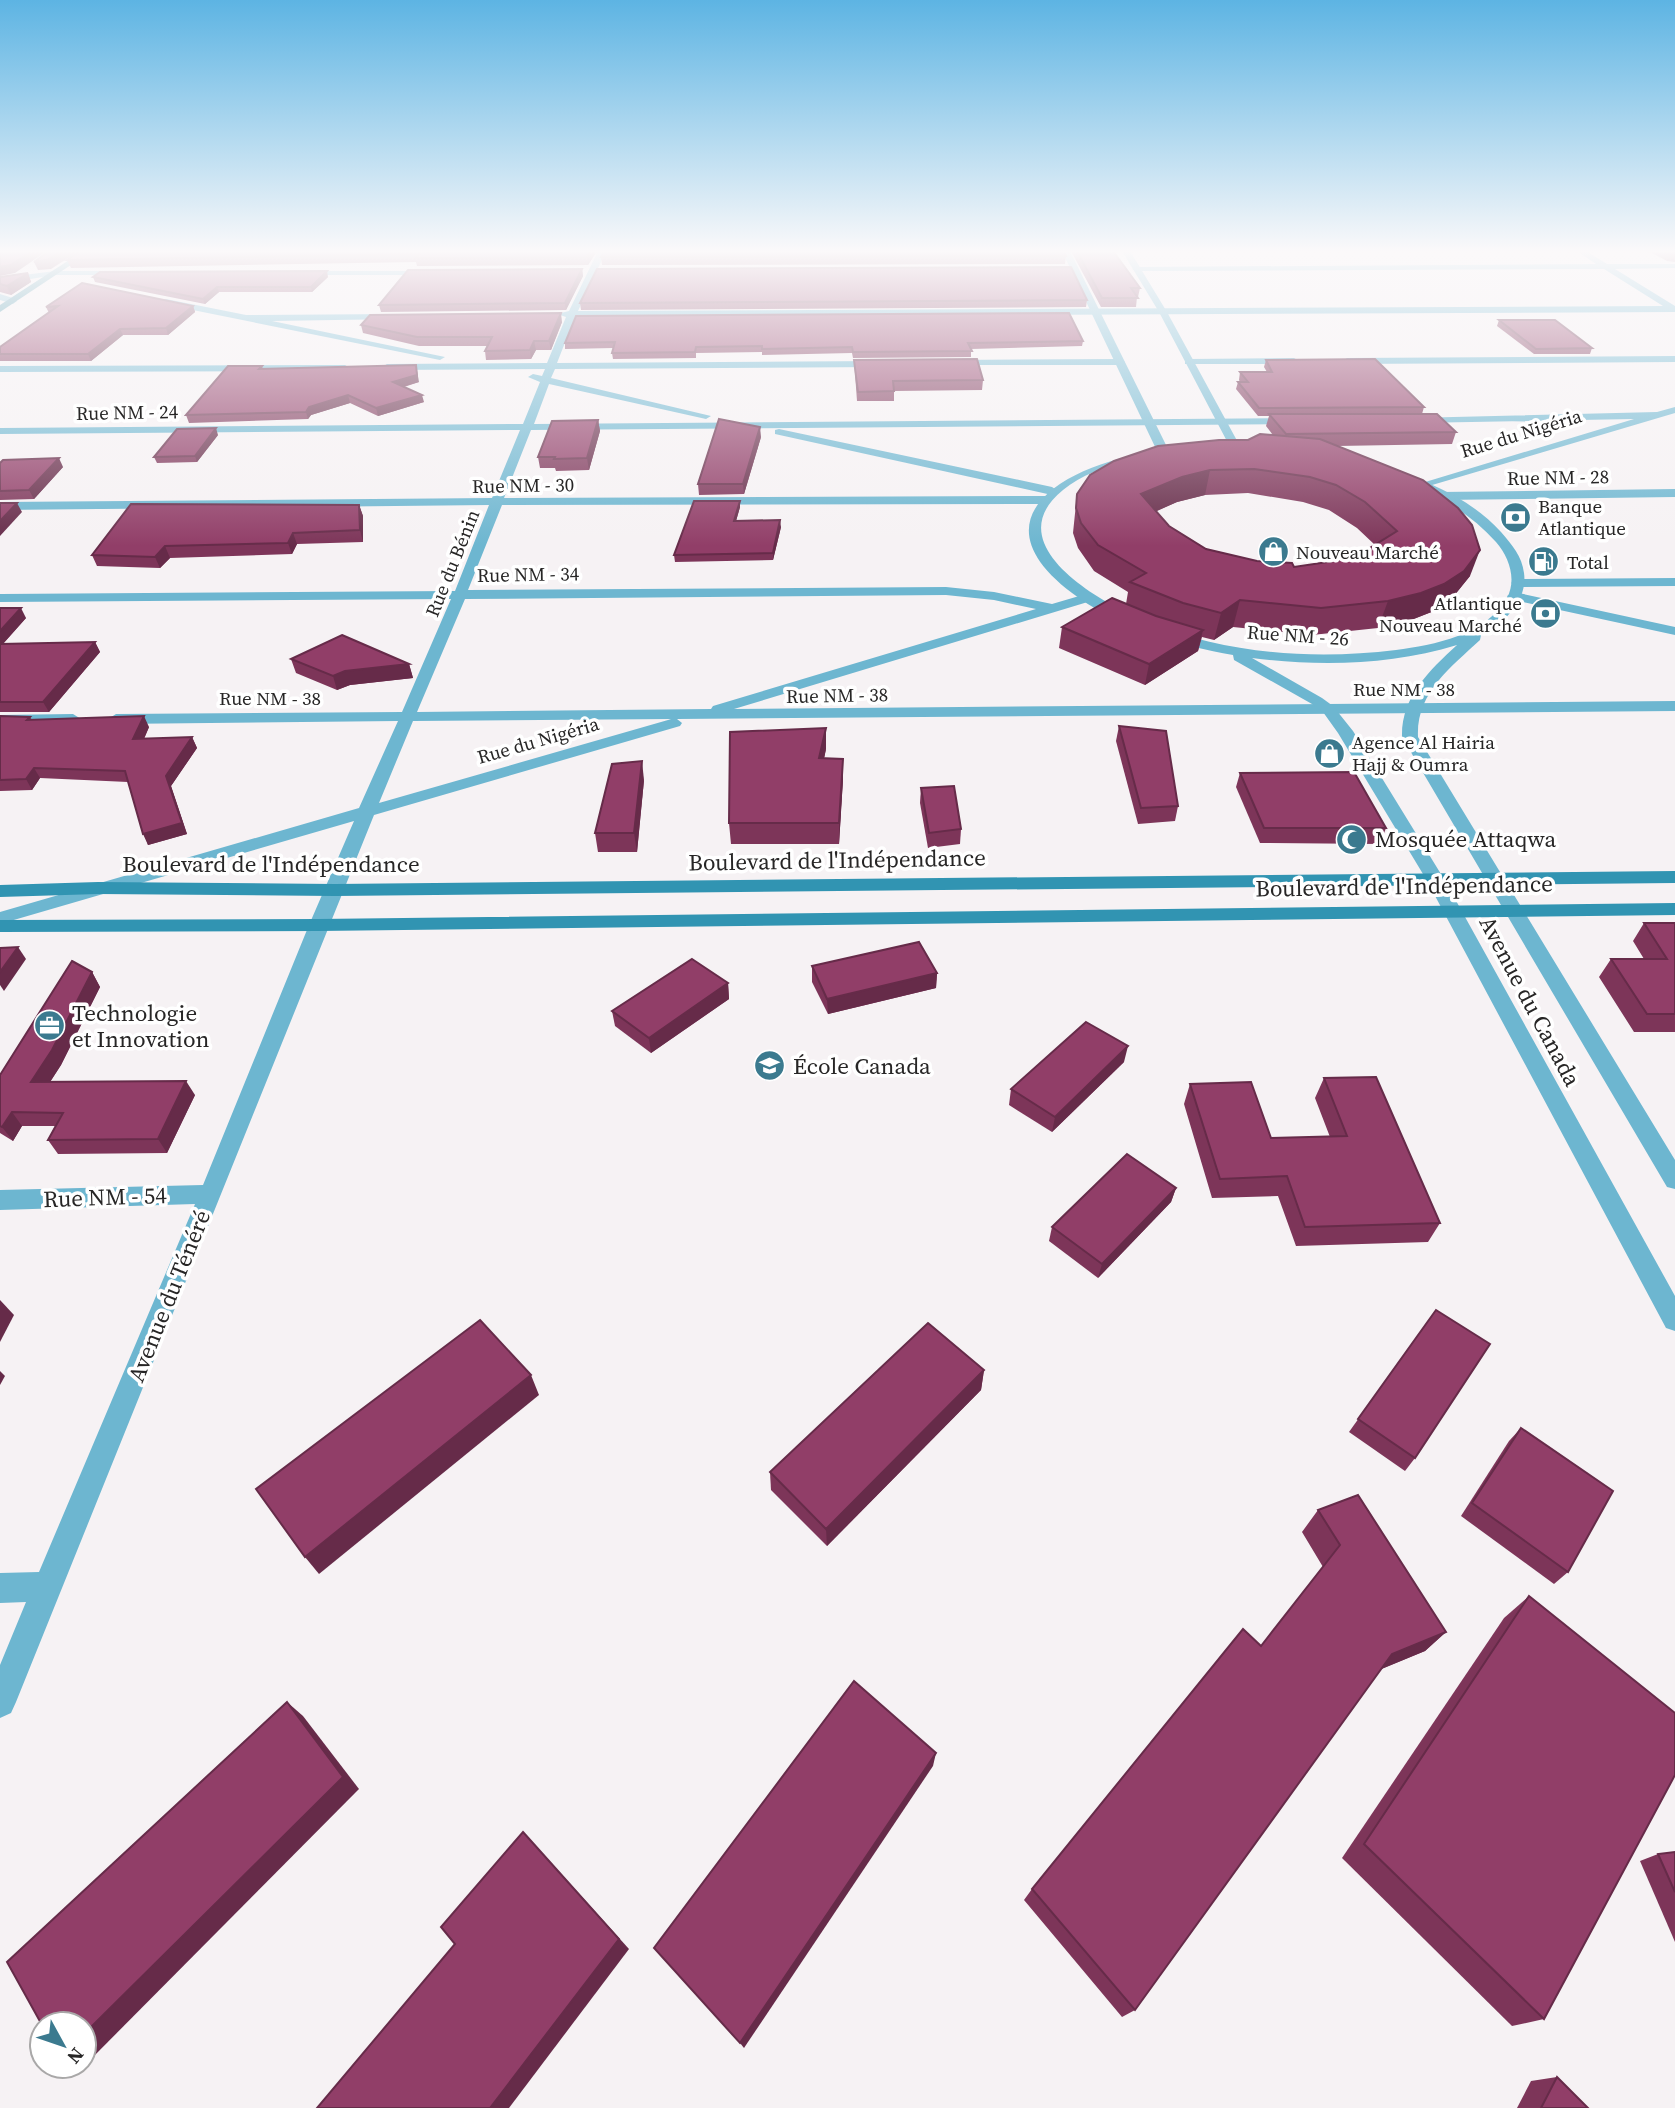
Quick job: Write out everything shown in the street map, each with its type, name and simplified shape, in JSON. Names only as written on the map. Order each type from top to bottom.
[{"type":"main road","name":"Boulevard de l'Indépendance","points":[[0,891],[97,888],[335,890],[1675,877]]},
{"type":"main road","name":"Boulevard de l'Indépendance","points":[[0,926],[318,925],[1675,909]]},
{"type":"street","points":[[400,349],[483,366],[549,374],[744,425],[1050,496],[1069,481],[1100,467],[1164,453],[1237,450],[1316,458],[1355,466],[1418,486],[1478,518],[1504,543],[1513,557],[1516,590]]},
{"type":"street","name":"Rue du Bénin","points":[[335,890],[410,716],[558,349]]},
{"type":"street","points":[[1114,349],[1164,453]]},
{"type":"street","points":[[1182,349],[1237,450]]},
{"type":"street","points":[[1341,361],[1675,359]]},
{"type":"street","points":[[1188,362],[1299,361]]},
{"type":"street","points":[[944,363],[1120,362]]},
{"type":"street","points":[[549,374],[890,364]]},
{"type":"street","points":[[376,367],[483,366]]},
{"type":"street","points":[[0,369],[363,367]]},
{"type":"street","name":"Rue du Nigéria","points":[[1418,486],[1675,410]]},
{"type":"street","points":[[1397,420],[1657,415]]},
{"type":"street","name":"Rue NM - 24","points":[[0,431],[1302,421]]},
{"type":"street","name":"Rue NM - 28","points":[[1440,496],[1675,493]]},
{"type":"street","name":"Rue NM - 30","points":[[0,506],[1050,496]]},
{"type":"street","name":"Rue NM - 26","points":[[1050,496],[1037,514],[1035,530],[1038,547],[1047,564],[1086,598],[1133,622],[1223,648],[1292,657],[1360,658],[1421,650],[1447,644],[1488,625],[1504,611],[1516,590]]},
{"type":"street","points":[[1516,590],[1675,582]]},
{"type":"street","points":[[1516,590],[1675,631]]},
{"type":"street","name":"Rue NM - 34","points":[[0,598],[946,591],[994,596],[1054,608]]},
{"type":"street","name":"Rue du Nigéria","points":[[0,918],[696,716],[1086,598]]},
{"type":"street","points":[[1411,709],[1426,686],[1488,625]]},
{"type":"street","name":"Avenue du Canada","points":[[1223,648],[1304,692],[1328,709],[1350,739],[1435,879],[1675,1320]]},
{"type":"street","name":"Rue NM - 38","points":[[0,720],[1675,706]]},
{"type":"street","name":"Avenue du Canada","points":[[1411,709],[1408,724],[1410,737],[1675,1180]]},
{"type":"street","name":"Avenue du Ténéré","points":[[0,1702],[211,1194],[318,925],[335,890]]},
{"type":"street","name":"Rue NM - 54","points":[[0,1200],[211,1194]]},
{"type":"street","points":[[0,1588],[48,1587]]},
{"type":"building","points":[[0,349],[94,349],[88,354],[0,354]]},
{"type":"building","points":[[486,349],[530,349],[530,350]]},
{"type":"building","points":[[613,349],[696,349],[695,352],[612,353]]},
{"type":"building","points":[[852,349],[972,351],[853,352]]},
{"type":"building","points":[[977,359],[983,380],[893,381],[894,391],[858,392],[854,360]]},
{"type":"building","points":[[1375,359],[1424,407],[1259,408],[1238,382],[1248,382],[1240,372],[1272,372],[1266,360]]},
{"type":"building","points":[[416,365],[417,375],[393,382],[422,395],[376,408],[348,395],[309,407],[306,412],[186,415],[228,366],[262,366],[259,369]]},
{"type":"building","points":[[1269,414],[1437,414],[1456,432],[1286,434]]},
{"type":"building","points":[[719,419],[760,427],[743,484],[698,484]]},
{"type":"building","points":[[598,420],[587,458],[538,457],[552,421]]},
{"type":"building","points":[[216,428],[195,456],[154,457],[177,429]]},
{"type":"building","points":[[1260,434],[1320,439],[1423,480],[1458,508],[1472,525],[1480,550],[1464,571],[1444,584],[1421,593],[1388,601],[1321,608],[1240,600],[1221,613],[1183,603],[1130,582],[1146,573],[1098,545],[1081,523],[1076,508],[1077,494],[1090,475],[1114,461],[1158,446],[1248,440]],"holes":[[[1254,469],[1310,477],[1336,485],[1365,502],[1397,531],[1348,559],[1294,567],[1292,563],[1257,561],[1206,549],[1169,526],[1141,494],[1182,477],[1210,470]]]},
{"type":"building","points":[[59,458],[29,490],[0,491],[0,463],[3,460]]},
{"type":"building","points":[[694,501],[740,501],[734,521],[780,520],[773,553],[674,555]]},
{"type":"building","points":[[0,503],[17,503],[0,521]]},
{"type":"building","points":[[131,504],[359,505],[360,530],[293,533],[288,543],[165,546],[155,557],[92,555]]},
{"type":"building","points":[[1112,598],[1156,616],[1203,630],[1149,664],[1062,627]]},
{"type":"building","points":[[0,608],[21,608],[0,631]]},
{"type":"building","points":[[342,635],[409,664],[345,671],[333,676],[291,659]]},
{"type":"building","points":[[95,642],[43,702],[0,702],[0,644]]},
{"type":"building","points":[[0,716],[30,717],[27,720],[144,716],[133,739],[192,737],[166,776],[182,823],[143,834],[125,771],[34,768],[26,779],[0,780]]},
{"type":"building","points":[[1119,726],[1166,731],[1178,806],[1141,808]]},
{"type":"building","points":[[826,728],[819,758],[843,759],[839,823],[729,823],[730,732]]},
{"type":"building","points":[[642,761],[634,833],[595,833],[612,764]]},
{"type":"building","points":[[1354,772],[1386,828],[1264,828],[1240,773]]},
{"type":"building","points":[[954,786],[961,829],[929,833],[921,788]]},
{"type":"building","points":[[1644,923],[1675,923],[1675,1014],[1647,1014],[1611,959],[1667,959]]},
{"type":"building","points":[[919,942],[937,973],[827,999],[812,966]]},
{"type":"building","points":[[18,947],[0,972],[0,948]]},
{"type":"building","points":[[692,959],[728,983],[649,1038],[612,1011]]},
{"type":"building","points":[[72,961],[92,972],[52,1050],[31,1082],[186,1081],[158,1139],[48,1140],[63,1113],[12,1112],[2,1127],[0,1126],[0,1075]]},
{"type":"building","points":[[1086,1022],[1128,1046],[1055,1117],[1011,1089]]},
{"type":"building","points":[[1376,1077],[1440,1223],[1305,1227],[1287,1176],[1220,1179],[1190,1084],[1251,1082],[1271,1138],[1347,1136],[1324,1078]]},
{"type":"building","points":[[1127,1154],[1176,1188],[1102,1264],[1052,1227]]},
{"type":"building","points":[[1436,1310],[1490,1344],[1415,1458],[1358,1419]]},
{"type":"building","points":[[480,1320],[531,1375],[305,1557],[256,1489]]},
{"type":"building","points":[[928,1323],[984,1370],[826,1529],[770,1472]]},
{"type":"building","points":[[1521,1428],[1613,1491],[1568,1572],[1472,1503]]},
{"type":"building","points":[[1358,1495],[1446,1632],[1392,1654],[1135,2010],[1032,1889],[1243,1629],[1261,1646],[1340,1545],[1318,1510]]},
{"type":"building","points":[[1529,1596],[1675,1713],[1675,1775],[1544,2019],[1364,1844]]},
{"type":"building","points":[[854,1681],[936,1753],[740,2043],[654,1948]]},
{"type":"building","points":[[287,1702],[343,1777],[98,2020],[98,2010],[34,2010],[7,1962]]},
{"type":"building","points":[[523,1832],[619,1939],[490,2108],[317,2108],[455,1944],[441,1927]]},
{"type":"building","points":[[1675,1852],[1675,1892],[1658,1854]]},
{"type":"building","points":[[1557,2077],[1588,2108],[1541,2108]]},
{"type":"place","name":"Banque Atlantique","points":[[1515,517]]},
{"type":"place","name":"Nouveau Marché","points":[[1273,552]]},
{"type":"place","name":"Total","points":[[1544,562]]},
{"type":"place","name":"Atlantique Nouveau Marché","points":[[1545,614]]},
{"type":"place","name":"Agence Al Hairia Hajj & Oumra","points":[[1329,753]]},
{"type":"place","name":"Mosquée Attaqwa","points":[[1352,839]]},
{"type":"place","name":"Technologie et Innovation","points":[[49,1026]]},
{"type":"place","name":"École Canada","points":[[770,1066]]}]
